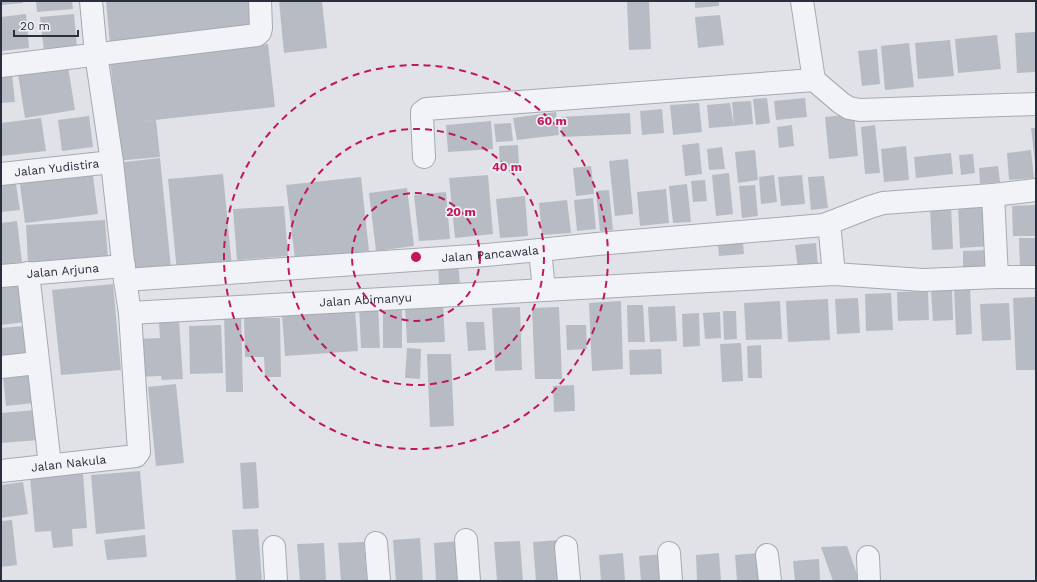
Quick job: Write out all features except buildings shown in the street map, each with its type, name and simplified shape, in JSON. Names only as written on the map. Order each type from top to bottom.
[{"type":"street","points":[[91,1],[96,54],[112,162],[124,273],[130,313]]},
{"type":"street","points":[[1,66],[257,35],[262,28],[260,1]]},
{"type":"street","points":[[802,1],[814,80],[849,108],[860,110],[1036,104]]},
{"type":"street","points":[[424,157],[422,112],[426,109],[814,80]]},
{"type":"street","name":"Jalan Yudistira","points":[[1,174],[112,162]]},
{"type":"street","name":"Jalan Pancawala","points":[[124,273],[540,250],[824,226],[870,207],[884,203],[993,195],[1036,190]]},
{"type":"street","points":[[993,195],[997,277]]},
{"type":"street","points":[[829,223],[834,274]]},
{"type":"street","points":[[540,250],[544,290]]},
{"type":"street","points":[[28,273],[37,363],[50,466]]},
{"type":"street","name":"Jalan Arjuna","points":[[1,276],[28,273],[124,273]]},
{"type":"street","name":"Jalan Abimanyu","points":[[130,313],[834,274],[923,280],[1036,277]]},
{"type":"street","name":"Jalan Nakula","points":[[1,471],[136,456],[139,450],[130,313]]},
{"type":"street","points":[[1,367],[37,363]]},
{"type":"street","points":[[466,540],[469,581]]},
{"type":"street","points":[[376,543],[379,581]]},
{"type":"street","points":[[274,547],[276,581]]},
{"type":"street","points":[[566,547],[569,581]]},
{"type":"street","points":[[669,553],[671,581]]},
{"type":"street","points":[[767,555],[770,581]]},
{"type":"street","points":[[868,557],[869,581]]}]
